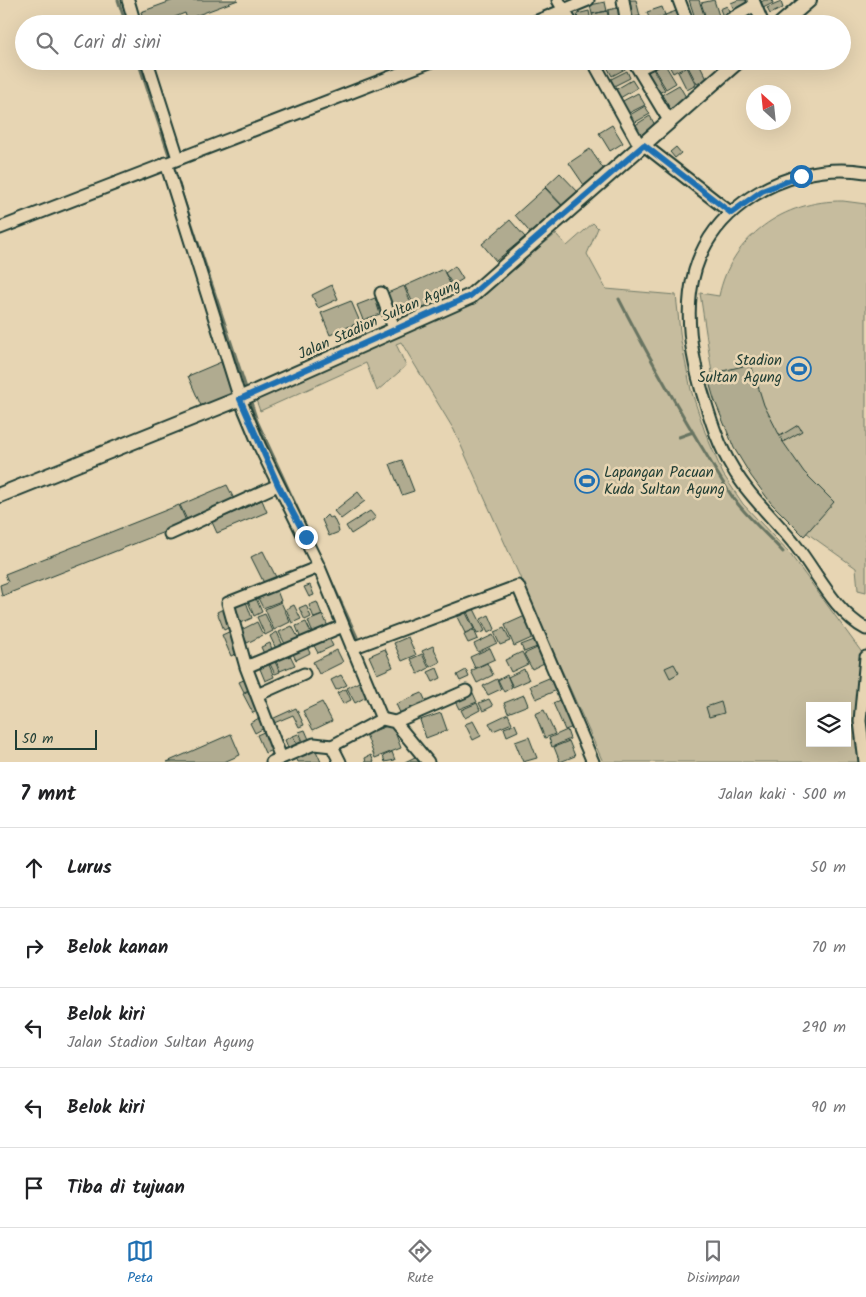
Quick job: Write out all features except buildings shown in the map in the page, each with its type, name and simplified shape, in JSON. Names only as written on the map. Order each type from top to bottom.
[{"type":"main road","points":[[792,15],[809,0]]},
{"type":"main road","name":"Jalan Stadion Sultan Agung","points":[[0,495],[246,397],[396,331],[479,290],[728,70]]},
{"type":"street","points":[[128,0],[133,15]]},
{"type":"street","points":[[558,0],[567,15]]},
{"type":"street","points":[[554,15],[588,0]]},
{"type":"street","points":[[622,0],[624,15]]},
{"type":"street","points":[[679,0],[685,15]]},
{"type":"street","points":[[735,15],[754,2],[759,15]]},
{"type":"street","points":[[150,70],[172,160],[246,397],[278,485],[319,567],[382,719]]},
{"type":"street","points":[[0,228],[408,70]]},
{"type":"street","points":[[598,70],[642,146],[731,213]]},
{"type":"street","points":[[639,70],[670,122]]},
{"type":"street","points":[[866,172],[830,171],[794,178],[762,191],[731,213],[712,236],[700,257],[688,296],[692,353],[711,421],[724,453],[741,483],[796,546],[843,610],[866,629]]},
{"type":"street","points":[[381,293],[396,331]]},
{"type":"street","points":[[170,534],[278,485]]},
{"type":"street","points":[[319,567],[228,603],[246,667],[257,694],[277,760],[314,744],[332,746],[382,719],[395,722],[466,692]]},
{"type":"street","points":[[352,648],[518,586],[594,760],[592,762]]},
{"type":"street","points":[[246,667],[343,626]]},
{"type":"street","points":[[865,762],[860,721],[866,657]]},
{"type":"street","points":[[257,694],[304,674]]},
{"type":"street","points":[[395,722],[428,762]]},
{"type":"street","points":[[332,746],[340,762]]},
{"type":"shaded area","name":"Stadion Sultan Agung","points":[[843,201],[866,204],[866,592],[858,590],[856,568],[807,533],[804,536],[771,500],[744,462],[724,422],[707,375],[712,373],[700,293],[719,296],[725,275],[735,256],[763,226],[781,215],[800,207],[821,202]]},
{"type":"shaded area","name":"Lapangan Pacuan Kuda Sultan Agung","points":[[593,223],[598,228],[587,254],[606,289],[676,295],[681,341],[691,390],[705,432],[723,474],[743,504],[790,554],[863,654],[862,762],[603,762],[454,430],[401,342],[396,344],[406,366],[377,391],[366,363],[260,411],[256,400],[472,302],[556,234],[567,246]]},
{"type":"waterway","points":[[118,0],[123,15]]},
{"type":"waterway","points":[[141,70],[247,391]]},
{"type":"waterway","points":[[619,299],[667,388],[734,499],[783,552]]},
{"type":"waterway","points":[[250,399],[257,421],[317,551]]},
{"type":"waterway","points":[[679,437],[693,432]]},
{"type":"waterway","points":[[326,570],[357,637]]},
{"type":"place","name":"Stadion Sultan Agung","points":[[799,369]]},
{"type":"place","name":"Lapangan Pacuan Kuda Sultan Agung","points":[[587,481]]},
{"type":"route","points":[[306,537],[278,485],[240,399],[396,331],[470,296],[644,145],[731,213],[762,191],[801,176]]}]
